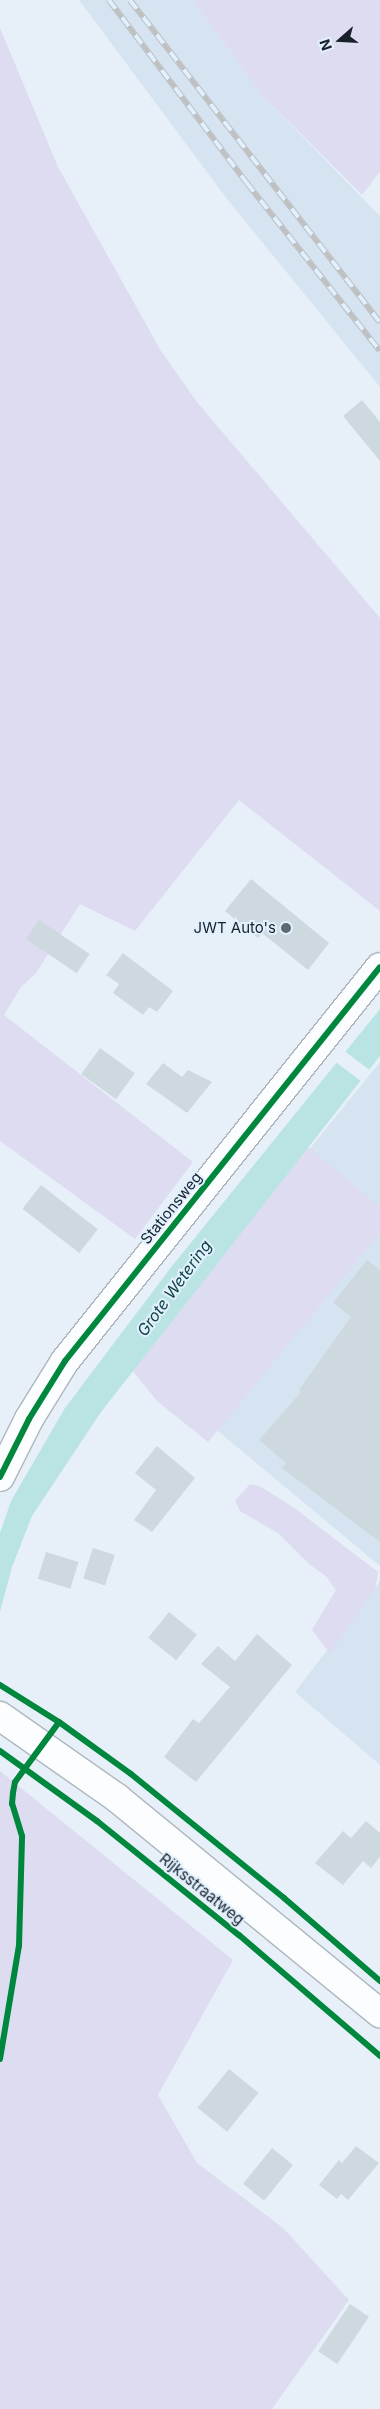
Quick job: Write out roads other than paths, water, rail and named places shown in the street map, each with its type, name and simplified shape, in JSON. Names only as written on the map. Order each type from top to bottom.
[{"type":"street","name":"Stationsweg","points":[[0,1477],[29,1419],[65,1361],[380,967]]},
{"type":"street","name":"Rijksstraatweg","points":[[0,1716],[117,1798],[380,2013]]},
{"type":"water","name":"Grote Wetering","points":[[380,1009],[380,1056],[101,1412],[32,1516],[12,1567],[0,1612],[0,1533],[11,1501],[65,1408],[172,1266]]},
{"type":"railway","points":[[109,0],[247,183],[380,351]]},
{"type":"railway","points":[[130,0],[380,322]]},
{"type":"place","name":"JWT Auto's","points":[[286,928]]}]
